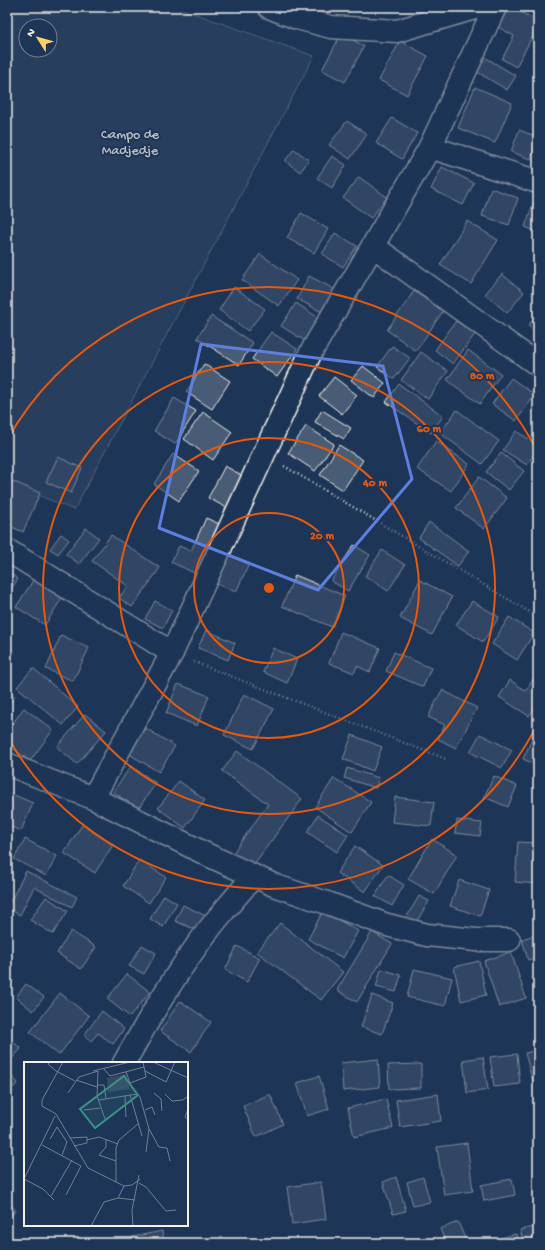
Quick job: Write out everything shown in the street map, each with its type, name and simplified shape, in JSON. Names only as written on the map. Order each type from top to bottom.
[{"type":"street","points":[[269,7],[297,18],[332,27],[397,31],[478,7]]},
{"type":"street","points":[[93,798],[172,653],[310,354],[374,246],[430,147],[495,7]]},
{"type":"street","points":[[430,147],[538,182]]},
{"type":"street","points":[[374,246],[538,365]]},
{"type":"street","points":[[7,550],[172,653]]},
{"type":"street","points":[[7,764],[93,798],[210,856],[276,886],[386,924],[427,935],[476,940],[508,940]]},
{"type":"street","points":[[125,1062],[156,1006],[191,953],[231,902],[254,876]]},
{"type":"path","points":[[264,454],[538,617]]},
{"type":"path","points":[[172,653],[446,759]]},
{"type":"highlighted area","points":[[201,344],[383,366],[412,479],[318,590],[159,528]]},
{"type":"green space","name":"Campo de Madjedje","points":[[7,7],[176,7],[314,56],[74,510],[7,482]]},
{"type":"building","points":[[509,7],[538,21],[538,26],[516,67],[502,59],[514,36],[498,27]]},
{"type":"building","points":[[341,34],[364,46],[345,82],[322,70]]},
{"type":"building","points":[[400,41],[428,56],[407,95],[379,80]]},
{"type":"building","points":[[483,56],[516,76],[507,90],[474,70]]},
{"type":"building","points":[[475,87],[512,103],[495,143],[458,128]]},
{"type":"building","points":[[392,118],[417,133],[402,159],[376,143]]},
{"type":"building","points":[[347,121],[367,134],[350,159],[329,145]]},
{"type":"building","points":[[519,130],[538,137],[531,159],[511,152]]},
{"type":"building","points":[[294,149],[309,160],[300,172],[285,161]]},
{"type":"building","points":[[332,156],[346,165],[332,188],[317,178]]},
{"type":"building","points":[[442,167],[474,183],[463,205],[431,189]]},
{"type":"building","points":[[359,177],[387,197],[371,218],[343,198]]},
{"type":"building","points":[[491,188],[518,198],[509,225],[482,216]]},
{"type":"building","points":[[535,198],[538,199],[538,232],[525,227]]},
{"type":"building","points":[[301,213],[328,229],[314,253],[287,238]]},
{"type":"building","points":[[467,221],[498,240],[471,284],[440,265]]},
{"type":"building","points":[[335,233],[357,246],[343,267],[322,254]]},
{"type":"building","points":[[260,254],[297,280],[279,306],[242,280]]},
{"type":"building","points":[[502,274],[524,292],[507,313],[485,294]]},
{"type":"building","points":[[309,276],[336,290],[324,313],[297,299]]},
{"type":"building","points":[[234,287],[265,309],[248,331],[219,310]]},
{"type":"building","points":[[414,291],[443,311],[416,351],[387,330]]},
{"type":"building","points":[[296,303],[320,319],[305,341],[281,326]]},
{"type":"building","points":[[538,312],[538,334],[528,326]]},
{"type":"building","points":[[211,316],[253,343],[239,365],[197,338]]},
{"type":"building","points":[[456,321],[475,334],[453,364],[435,350]]},
{"type":"building","points":[[271,332],[297,349],[277,377],[252,359]]},
{"type":"building","points":[[392,346],[410,358],[394,379],[377,367]]},
{"type":"building","points":[[468,350],[501,374],[480,404],[447,380]]},
{"type":"building","points":[[421,352],[448,371],[428,399],[401,380]]},
{"type":"building","points":[[204,364],[230,381],[212,409],[186,392]]},
{"type":"building","points":[[363,366],[385,383],[374,398],[351,380]]},
{"type":"building","points":[[334,377],[357,395],[342,414],[319,396]]},
{"type":"building","points":[[511,378],[535,395],[516,421],[492,404]]},
{"type":"building","points":[[399,384],[443,416],[431,433],[386,402]]},
{"type":"building","points":[[174,398],[196,411],[175,444],[154,431]]},
{"type":"building","points":[[322,410],[351,428],[344,439],[315,422]]},
{"type":"building","points":[[457,410],[499,441],[482,464],[440,433]]},
{"type":"building","points":[[203,412],[232,432],[213,460],[184,439]]},
{"type":"building","points":[[306,426],[334,444],[315,471],[288,453]]},
{"type":"building","points":[[516,431],[538,445],[538,448],[527,465],[503,450]]},
{"type":"building","points":[[436,441],[469,464],[451,491],[417,469]]},
{"type":"building","points":[[339,445],[363,460],[343,490],[320,475]]},
{"type":"building","points":[[501,453],[524,471],[509,490],[486,472]]},
{"type":"building","points":[[173,454],[199,471],[179,501],[154,484]]},
{"type":"building","points":[[58,457],[82,468],[71,493],[46,482]]},
{"type":"building","points":[[225,466],[248,479],[231,510],[208,498]]},
{"type":"building","points":[[479,477],[507,498],[484,529],[456,508]]},
{"type":"building","points":[[12,481],[40,493],[23,532],[7,525],[7,492]]},
{"type":"building","points":[[206,518],[226,527],[203,577],[171,562],[179,546],[191,551]]},
{"type":"building","points":[[429,522],[469,551],[458,566],[419,538]]},
{"type":"building","points":[[86,528],[99,538],[79,564],[66,554]]},
{"type":"building","points":[[61,534],[69,540],[58,554],[50,549]]},
{"type":"building","points":[[111,535],[160,568],[132,607],[119,598],[128,586],[92,561]]},
{"type":"building","points":[[354,545],[370,555],[348,591],[331,581]]},
{"type":"building","points":[[382,550],[405,565],[388,591],[365,576]]},
{"type":"building","points":[[230,555],[249,564],[236,592],[217,584]]},
{"type":"building","points":[[7,571],[18,579],[7,595]]},
{"type":"building","points":[[295,575],[345,596],[332,627],[282,606]]},
{"type":"building","points":[[34,579],[62,598],[45,625],[16,607]]},
{"type":"building","points":[[420,580],[452,597],[432,635],[400,618]]},
{"type":"building","points":[[155,601],[172,610],[163,628],[145,619]]},
{"type":"building","points":[[472,601],[499,617],[483,642],[456,625]]},
{"type":"building","points":[[509,617],[534,633],[517,660],[492,644]]},
{"type":"building","points":[[206,630],[235,643],[228,660],[198,648]]},
{"type":"building","points":[[341,632],[380,648],[370,672],[357,666],[354,673],[329,663]]},
{"type":"building","points":[[61,635],[89,648],[73,681],[46,669]]},
{"type":"building","points":[[273,648],[297,659],[287,683],[263,672]]},
{"type":"building","points":[[394,652],[431,668],[423,687],[386,671]]},
{"type":"building","points":[[33,668],[78,707],[63,725],[17,687]]},
{"type":"building","points":[[538,671],[538,703],[529,716],[499,697],[510,680],[526,691]]},
{"type":"building","points":[[178,684],[209,696],[197,726],[166,713]]},
{"type":"building","points":[[7,690],[15,696],[7,708]]},
{"type":"building","points":[[442,690],[477,708],[456,748],[438,739],[445,725],[428,717]]},
{"type":"building","points":[[244,694],[274,709],[253,749],[224,735]]},
{"type":"building","points":[[24,708],[53,730],[30,761],[7,744],[7,731]]},
{"type":"building","points":[[85,714],[106,731],[77,764],[57,747]]},
{"type":"building","points":[[145,728],[175,746],[159,772],[129,754]]},
{"type":"building","points":[[480,734],[512,750],[502,768],[470,752]]},
{"type":"building","points":[[352,735],[382,747],[373,771],[343,759]]},
{"type":"building","points":[[534,735],[538,737],[538,766],[523,759]]},
{"type":"building","points":[[237,751],[302,799],[252,867],[233,853],[268,804],[222,771]]},
{"type":"building","points":[[131,766],[156,783],[138,809],[113,792]]},
{"type":"building","points":[[347,768],[379,778],[376,788],[344,778]]},
{"type":"building","points":[[494,776],[517,786],[508,807],[484,797]]},
{"type":"building","points":[[334,778],[371,802],[352,832],[315,807]]},
{"type":"building","points":[[179,781],[205,800],[185,828],[158,808]]},
{"type":"building","points":[[7,792],[33,803],[21,831],[7,825]]},
{"type":"building","points":[[395,797],[434,802],[431,826],[392,822]]},
{"type":"building","points":[[318,815],[348,835],[337,852],[307,832]]},
{"type":"building","points":[[457,820],[482,823],[480,836],[455,833]]},
{"type":"building","points":[[82,825],[113,845],[95,873],[64,853]]},
{"type":"building","points":[[25,839],[57,856],[46,876],[14,859]]},
{"type":"building","points":[[432,839],[457,855],[434,894],[408,879]]},
{"type":"building","points":[[518,842],[538,843],[538,884],[515,882]]},
{"type":"building","points":[[355,846],[383,865],[365,892],[337,873]]},
{"type":"building","points":[[139,860],[166,877],[149,903],[123,886]]},
{"type":"building","points":[[26,871],[77,897],[72,907],[34,887],[20,915],[7,908]]},
{"type":"building","points":[[388,875],[404,885],[392,906],[375,896]]},
{"type":"building","points":[[459,880],[489,890],[480,916],[450,906]]},
{"type":"building","points":[[164,895],[177,903],[163,927],[150,919]]},
{"type":"building","points":[[419,896],[429,901],[415,924],[406,918]]},
{"type":"building","points":[[46,897],[68,911],[53,934],[30,920]]},
{"type":"building","points":[[183,905],[206,916],[199,931],[175,921]]},
{"type":"building","points":[[323,911],[358,931],[343,958],[308,939]]},
{"type":"building","points":[[280,923],[343,972],[321,1000],[257,952]]},
{"type":"building","points":[[71,931],[96,947],[81,969],[57,953]]},
{"type":"building","points":[[372,932],[392,944],[357,1002],[337,990]]},
{"type":"building","points":[[538,934],[538,957],[528,960],[522,939]]},
{"type":"building","points":[[142,945],[156,953],[144,974],[129,966]]},
{"type":"building","points":[[237,946],[260,958],[247,982],[225,970]]},
{"type":"building","points":[[511,952],[526,998],[499,1007],[484,961]]},
{"type":"building","points":[[479,961],[486,995],[461,1001],[454,967]]},
{"type":"building","points":[[381,969],[401,975],[396,992],[376,987]]},
{"type":"building","points":[[414,969],[452,978],[445,1006],[407,997]]},
{"type":"building","points":[[127,974],[150,992],[130,1017],[107,999]]},
{"type":"building","points":[[26,984],[44,997],[33,1011],[16,997]]},
{"type":"building","points":[[60,993],[89,1016],[59,1055],[30,1032]]},
{"type":"building","points":[[372,995],[393,1003],[382,1034],[361,1027]]},
{"type":"building","points":[[180,1001],[211,1022],[191,1052],[160,1031]]},
{"type":"building","points":[[102,1011],[124,1029],[113,1044],[98,1033],[91,1041],[84,1035]]},
{"type":"building","points":[[7,1036],[21,1049],[8,1063],[7,1062]]},
{"type":"building","points":[[538,1050],[538,1081],[533,1083],[525,1053]]},
{"type":"building","points":[[517,1054],[520,1084],[494,1087],[490,1057]]},
{"type":"building","points":[[483,1057],[488,1090],[467,1093],[463,1060]]},
{"type":"building","points":[[378,1059],[380,1087],[343,1091],[341,1063]]},
{"type":"building","points":[[421,1064],[421,1088],[389,1089],[388,1065]]},
{"type":"building","points":[[7,1071],[18,1083],[7,1093]]},
{"type":"building","points":[[319,1076],[329,1109],[307,1116],[297,1083]]},
{"type":"building","points":[[270,1094],[283,1124],[256,1137],[243,1106]]},
{"type":"building","points":[[438,1094],[441,1121],[400,1127],[396,1100]]},
{"type":"building","points":[[386,1099],[393,1128],[354,1137],[348,1108]]},
{"type":"building","points":[[467,1143],[473,1191],[444,1195],[437,1147]]},
{"type":"building","points":[[396,1177],[406,1211],[393,1214],[383,1182]]},
{"type":"building","points":[[423,1177],[430,1202],[413,1206],[407,1182]]},
{"type":"building","points":[[512,1179],[515,1195],[484,1201],[481,1185]]},
{"type":"building","points":[[321,1182],[326,1219],[292,1224],[287,1187]]},
{"type":"building","points":[[7,1200],[16,1211],[7,1218]]},
{"type":"building","points":[[458,1222],[467,1243],[446,1243],[440,1229]]},
{"type":"building","points":[[538,1226],[538,1243],[524,1243],[520,1230]]},
{"type":"building","points":[[162,1231],[164,1243],[133,1243],[132,1237]]},
{"type":"building","points":[[516,1234],[518,1243],[480,1243]]}]
